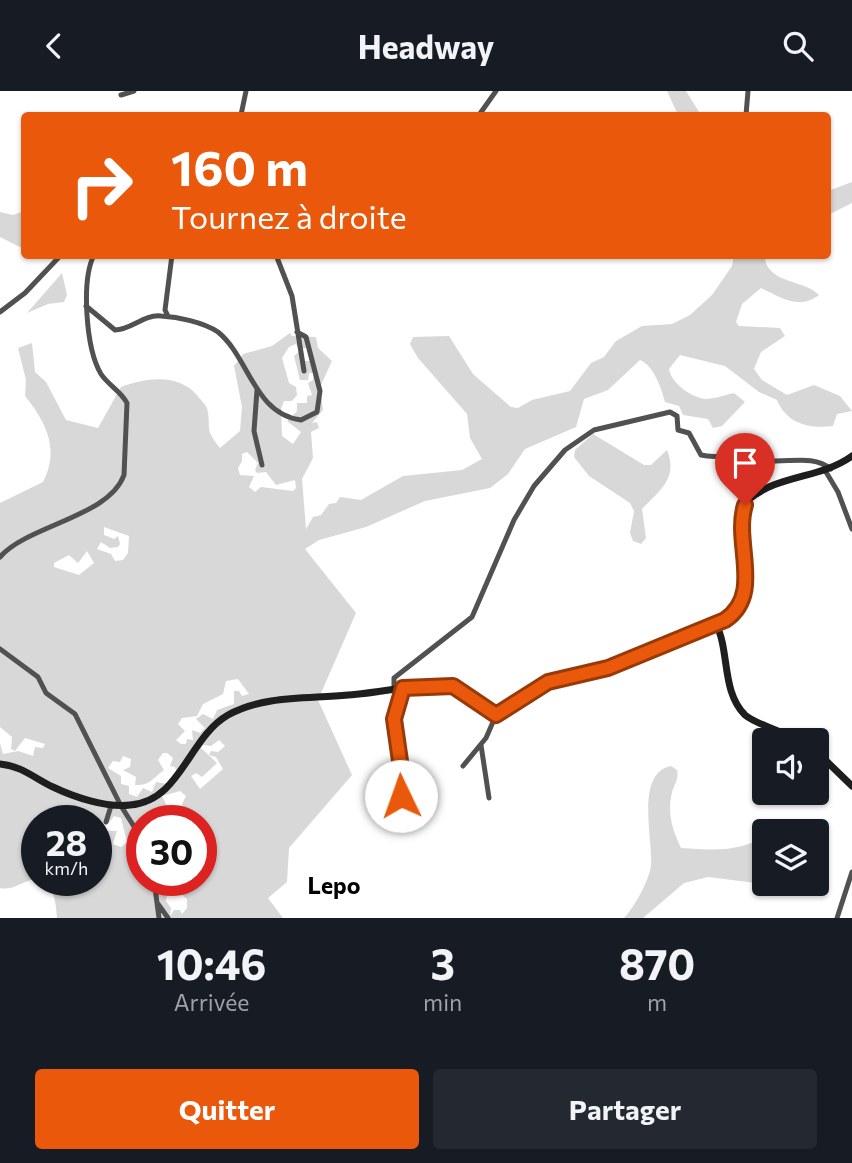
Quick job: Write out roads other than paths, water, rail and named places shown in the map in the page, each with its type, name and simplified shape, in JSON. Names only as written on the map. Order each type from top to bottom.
[{"type":"street","points":[[121,95],[134,91]]},
{"type":"street","points":[[242,112],[246,91]]},
{"type":"street","points":[[481,112],[496,91]]},
{"type":"street","points":[[746,112],[748,91]]},
{"type":"street","points":[[0,312],[26,293],[57,259]]},
{"type":"street","points":[[0,558],[22,539],[100,501],[122,480],[127,403],[99,370],[86,306],[85,283],[93,259]]},
{"type":"street","points":[[171,259],[165,310],[171,318]]},
{"type":"street","points":[[278,259],[292,296],[304,372]]},
{"type":"street","points":[[86,306],[115,330],[153,316],[171,318],[216,331],[234,352],[257,390],[283,416],[301,420],[317,412],[320,396],[316,370],[306,337],[297,332]]},
{"type":"street","points":[[257,390],[254,432],[262,465]]},
{"type":"street","points":[[394,689],[394,678],[472,617],[504,541],[534,486],[552,464],[584,434],[670,412],[677,416],[678,430],[689,433],[701,456],[720,458],[743,455],[771,461],[799,459],[823,464],[838,492],[852,529]]},
{"type":"street","points":[[463,766],[481,745],[496,715],[548,682],[608,668],[716,624],[736,613],[745,594],[741,526],[748,500],[793,477],[828,470],[852,456]]},
{"type":"street","points":[[716,624],[723,638],[727,678],[746,715],[774,728]]},
{"type":"street","points":[[0,649],[38,677],[46,692],[75,714],[126,814]]},
{"type":"street","points":[[112,806],[149,801],[166,789],[213,727],[237,711],[282,699],[453,686],[496,715]]},
{"type":"street","points":[[397,813],[403,782],[394,719],[403,688]]},
{"type":"street","points":[[481,745],[489,798]]},
{"type":"street","points":[[0,764],[15,766],[62,791],[108,805]]},
{"type":"street","points":[[829,764],[852,786]]},
{"type":"street","points":[[837,918],[852,872]]},
{"type":"street","points":[[157,896],[159,918]]},
{"type":"street","points":[[158,904],[168,918]]},
{"type":"district","name":"Lepo","points":[[334,886]]}]
